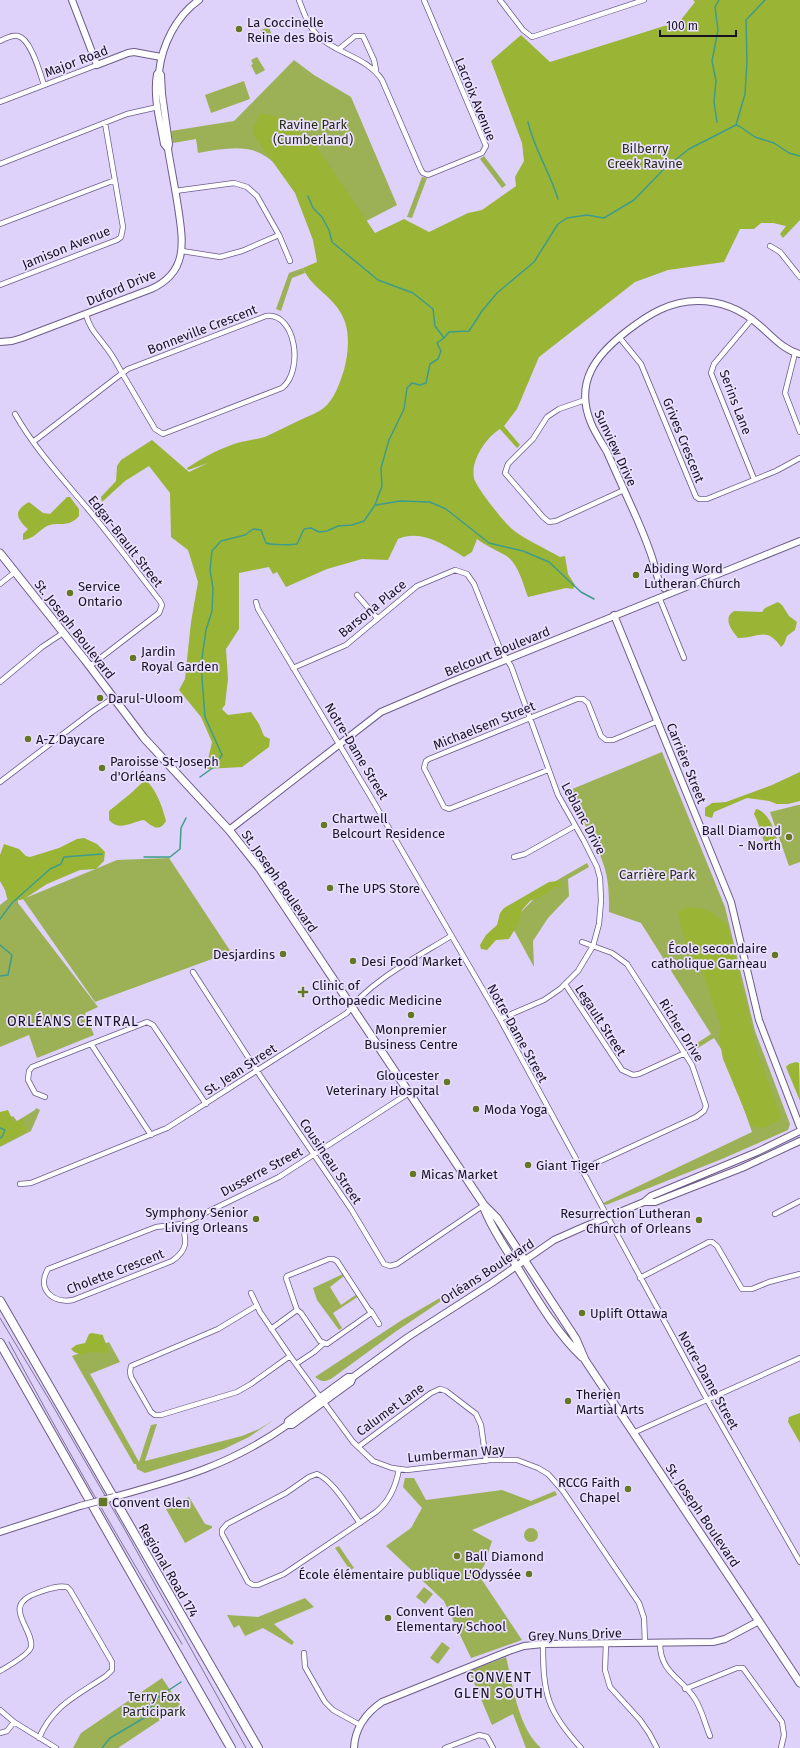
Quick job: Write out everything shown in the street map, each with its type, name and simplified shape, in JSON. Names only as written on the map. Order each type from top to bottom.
[{"type":"highway","name":"Regional Road 174","points":[[0,1301],[258,1748]]},
{"type":"highway","points":[[0,1343],[231,1748]]},
{"type":"main road","name":"St. Joseph Boulevard","points":[[0,553],[160,756],[228,830],[260,869],[484,1205],[497,1218],[576,1338],[585,1360],[800,1683]]},
{"type":"main road","name":"St. Joseph Boulevard","points":[[484,1205],[490,1223],[517,1266],[568,1343],[585,1360]]},
{"type":"street","points":[[72,0],[97,65]]},
{"type":"street","name":"Duford Drive","points":[[168,149],[164,144],[158,107],[157,74],[159,72],[161,57],[175,26],[185,13],[199,0]]},
{"type":"street","points":[[300,0],[305,16],[320,37],[376,70]]},
{"type":"street","name":"Lacroix Avenue","points":[[339,49],[355,36],[363,36],[374,60],[376,70],[382,80],[423,173],[431,174],[480,154],[485,150],[486,146],[424,0]]},
{"type":"street","points":[[500,0],[523,30],[532,37],[644,0]]},
{"type":"street","points":[[0,41],[18,36],[28,42],[44,85]]},
{"type":"street","name":"Major Road","points":[[0,102],[128,53],[134,52],[161,57]]},
{"type":"street","name":"Duford Drive","points":[[0,342],[22,338],[151,288],[165,281],[175,269],[182,251],[182,231],[168,149],[169,144],[161,75],[159,72]]},
{"type":"street","points":[[0,164],[127,114],[158,107]]},
{"type":"street","name":"Jamison Avenue","points":[[0,286],[117,240],[121,237],[123,227],[105,123]]},
{"type":"street","points":[[0,224],[115,180]]},
{"type":"street","points":[[175,191],[234,183],[247,186],[257,196],[279,235],[290,261]]},
{"type":"street","points":[[182,251],[220,257],[242,251],[279,235]]},
{"type":"street","points":[[770,246],[780,252],[800,277]]},
{"type":"street","name":"Sunview Drive","points":[[665,591],[660,585],[655,564],[624,490],[591,424],[585,400],[587,382],[593,365],[604,350],[650,313],[681,303],[698,301],[722,304],[738,310],[778,343],[798,354]]},
{"type":"street","points":[[33,442],[122,374],[106,346],[93,332],[86,314]]},
{"type":"street","name":"Bonneville Crescent","points":[[266,316],[275,316],[283,321],[293,343],[295,354],[292,372],[286,384],[282,388],[163,434],[155,429],[122,374],[128,370],[266,316]]},
{"type":"street","name":"Serins Lane","points":[[751,320],[714,364],[711,370],[754,479]]},
{"type":"street","name":"Grives Crescent","points":[[619,337],[641,364],[696,497],[699,499],[707,499],[800,458]]},
{"type":"street","points":[[798,354],[785,393],[800,432]]},
{"type":"street","points":[[585,400],[577,401],[546,417],[533,440],[508,464],[506,473],[543,517],[549,522],[556,521],[624,490]]},
{"type":"street","name":"Edgar-Brault Street","points":[[15,414],[33,442],[114,542],[160,601],[162,606],[159,613],[90,666]]},
{"type":"street","name":"Belcourt Boulevard","points":[[228,830],[381,712],[450,682],[659,597],[665,591],[800,541]]},
{"type":"street","name":"Barsona Place","points":[[294,668],[346,645],[417,586],[455,570],[463,572],[474,584],[500,652],[506,660]]},
{"type":"street","points":[[0,584],[15,572]]},
{"type":"street","points":[[358,595],[377,618]]},
{"type":"street","points":[[659,597],[684,658]]},
{"type":"street","name":"Notre-Dame Street","points":[[256,602],[258,609],[340,744],[500,1020],[707,1400],[800,1562]]},
{"type":"street","name":"Carrière Street","points":[[614,615],[731,902],[760,1021],[800,1127]]},
{"type":"street","points":[[0,682],[42,647],[63,632]]},
{"type":"street","name":"Leblanc Drive","points":[[500,1020],[544,1000],[565,984],[578,971],[593,946],[600,911],[600,878],[593,858],[558,795],[511,666],[506,660]]},
{"type":"street","points":[[0,782],[92,712],[113,698]]},
{"type":"street","name":"Michaelsem Street","points":[[548,770],[449,809],[444,806],[425,771],[424,764],[429,759],[577,699],[583,699],[588,703],[601,736],[609,740],[658,721]]},
{"type":"street","points":[[514,857],[525,854],[575,826]]},
{"type":"street","name":"St. Jean Street","points":[[20,1184],[37,1180],[167,1128],[347,1013],[351,1006],[371,987],[451,936]]},
{"type":"street","points":[[582,942],[593,946]]},
{"type":"street","name":"Richer Drive","points":[[581,1170],[696,1117],[704,1111],[705,1100],[694,1070],[685,1054],[627,964],[612,953],[593,946]]},
{"type":"street","name":"Cousineau Street","points":[[193,972],[257,1071],[351,1209],[384,1264],[394,1265],[408,1257],[484,1205]]},
{"type":"street","name":"Legault Street","points":[[565,984],[622,1070],[633,1075],[639,1074],[685,1054]]},
{"type":"street","points":[[45,1097],[35,1093],[28,1080],[29,1071],[32,1067],[142,1023],[150,1023],[153,1025],[206,1104]]},
{"type":"street","points":[[91,1044],[151,1135]]},
{"type":"street","name":"Dusserre Street","points":[[182,1224],[279,1176],[409,1093]]},
{"type":"street","name":"Orléans Boulevard","points":[[0,1532],[80,1506],[126,1494],[191,1474],[221,1463],[252,1448],[287,1425],[292,1425],[322,1399],[352,1382],[353,1377],[414,1333],[554,1240],[644,1202],[651,1196],[757,1152],[800,1131]]},
{"type":"street","name":"Orléans Boulevard","points":[[644,1202],[655,1202],[742,1168],[800,1141]]},
{"type":"street","points":[[775,1214],[800,1201]]},
{"type":"street","name":"Cholette Crescent","points":[[182,1224],[186,1243],[182,1254],[172,1261],[73,1300],[56,1300],[48,1292],[45,1282],[45,1273],[54,1265],[156,1227],[182,1224]]},
{"type":"street","points":[[640,1278],[709,1242],[712,1242],[717,1246],[742,1289],[752,1289],[768,1282],[800,1274]]},
{"type":"street","points":[[324,1343],[297,1310],[286,1281],[287,1276],[333,1259],[337,1262],[379,1324]]},
{"type":"street","name":"Lumberman Way","points":[[251,1293],[256,1306],[290,1356],[358,1447],[373,1461],[399,1469],[415,1470],[486,1461],[517,1460],[538,1468],[556,1483],[639,1603],[644,1618],[645,1643]]},
{"type":"street","points":[[256,1306],[218,1329],[131,1366],[131,1377],[151,1412],[155,1415],[161,1415],[236,1392],[251,1384],[290,1356]]},
{"type":"street","points":[[271,1329],[297,1310]]},
{"type":"street","points":[[296,1364],[324,1343],[327,1344],[369,1315],[371,1311]]},
{"type":"street","points":[[633,1433],[800,1358]]},
{"type":"street","name":"Calumet Lane","points":[[358,1447],[431,1393],[440,1389],[446,1391],[476,1414],[481,1425],[486,1461]]},
{"type":"street","points":[[360,1523],[339,1494],[317,1474],[309,1477],[286,1493],[227,1524],[222,1530],[222,1534],[248,1582],[256,1585],[284,1574],[360,1523],[380,1509],[394,1488],[399,1469]]},
{"type":"street","points":[[0,1671],[28,1652],[31,1647],[30,1641],[16,1615],[14,1608],[17,1604],[33,1594],[60,1586],[67,1587],[112,1662],[112,1670],[106,1676],[58,1709],[47,1723],[39,1738]]},
{"type":"street","name":"Grey Nuns Drive","points":[[354,1748],[355,1738],[360,1725],[372,1709],[382,1702],[524,1646],[543,1644],[714,1642],[725,1639],[759,1621]]},
{"type":"street","points":[[660,1643],[660,1651],[664,1666],[695,1699],[710,1736]]},
{"type":"street","points":[[543,1644],[544,1678],[550,1704],[563,1728],[581,1748]]},
{"type":"street","points":[[606,1644],[606,1670],[610,1687],[640,1720],[657,1748]]},
{"type":"street","points":[[304,1653],[305,1667],[325,1702],[333,1710],[360,1725]]},
{"type":"street","points":[[686,1689],[737,1668],[743,1668],[782,1722],[784,1734],[781,1748]]},
{"type":"street","points":[[0,1710],[14,1722],[56,1748]]},
{"type":"street","points":[[0,1733],[7,1731],[14,1722]]},
{"type":"street","points":[[445,1748],[479,1735],[487,1737],[493,1748]]},
{"type":"green space","name":"Bilberry Creek Ravine","points":[[693,0],[800,0],[800,220],[783,238],[780,234],[786,226],[773,223],[761,223],[754,229],[740,229],[724,262],[668,270],[635,282],[539,357],[517,409],[504,426],[520,445],[517,448],[500,429],[484,444],[476,459],[474,467],[473,474],[475,481],[492,506],[512,529],[560,557],[565,556],[568,574],[575,585],[573,589],[566,588],[528,597],[520,574],[510,558],[477,539],[472,552],[464,557],[441,543],[416,536],[407,536],[398,539],[388,560],[362,559],[327,569],[286,587],[277,572],[273,574],[269,567],[239,573],[239,629],[226,649],[228,679],[225,705],[222,709],[228,715],[251,712],[259,724],[264,736],[270,739],[269,747],[242,767],[206,769],[212,742],[201,717],[179,690],[185,679],[191,622],[198,582],[188,550],[171,537],[170,493],[149,466],[125,481],[102,502],[101,497],[116,481],[117,466],[121,460],[152,440],[189,472],[208,463],[188,470],[187,468],[207,456],[234,444],[265,437],[317,412],[327,405],[337,388],[344,370],[347,352],[348,334],[345,322],[336,306],[312,282],[303,268],[317,262],[313,240],[295,193],[253,134],[254,126],[261,113],[278,117],[286,125],[312,140],[375,233],[404,219],[429,232],[468,213],[482,210],[516,186],[515,177],[524,161],[522,143],[491,61],[521,35],[550,62],[680,21],[695,2]]},
{"type":"green space","points":[[269,27],[274,41],[266,44],[261,30]]},
{"type":"green space","points":[[257,57],[265,70],[256,75],[251,65],[253,64],[251,60]]},
{"type":"green space","name":"Ravine Park (Cumberland)","points":[[294,60],[314,75],[351,97],[397,205],[324,243],[294,187],[284,173],[261,153],[241,148],[198,153],[196,139],[173,143],[171,131],[234,121]]},
{"type":"green space","points":[[244,81],[250,99],[211,113],[205,95]]},
{"type":"green space","points":[[484,156],[506,185],[502,188],[480,159]]},
{"type":"green space","points":[[422,177],[427,178],[412,218],[407,217]]},
{"type":"green space","points":[[303,268],[305,273],[292,278],[281,311],[276,309],[289,273]]},
{"type":"green space","points":[[67,497],[70,497],[79,509],[79,516],[75,520],[67,524],[47,526],[33,536],[23,540],[23,534],[28,529],[19,518],[18,514],[24,505],[29,502],[43,513],[50,514]]},
{"type":"green space","points":[[778,602],[782,605],[789,616],[797,622],[795,630],[787,636],[781,647],[776,641],[767,635],[738,638],[728,621],[730,614],[734,611],[762,612],[765,608]]},
{"type":"green space","name":"Carrière Park","points":[[662,752],[725,907],[755,1031],[790,1124],[788,1130],[722,1159],[606,1205],[603,1203],[752,1132],[725,1055],[714,1038],[693,1051],[691,1047],[711,1034],[641,923],[609,912],[608,881],[600,854],[586,826],[565,792]]},
{"type":"green space","points":[[800,772],[800,801],[788,804],[777,804],[769,801],[747,798],[714,812],[712,818],[705,816],[705,808],[712,803],[726,802],[772,785]]},
{"type":"green space","points":[[143,782],[148,782],[157,796],[166,821],[161,827],[158,828],[144,820],[121,826],[113,824],[109,820],[109,811]]},
{"type":"green space","name":"Ball Diamond - North","points":[[800,805],[800,862],[789,866],[770,812]]},
{"type":"green space","points":[[756,809],[764,814],[771,823],[778,843],[775,851],[771,852],[765,844],[754,814]]},
{"type":"green space","points":[[84,838],[97,844],[105,852],[104,861],[96,869],[80,870],[47,884],[24,899],[11,902],[7,898],[0,881],[0,855],[4,844],[19,849],[26,856],[30,857],[59,848],[77,839]]},
{"type":"green space","points":[[169,858],[231,952],[95,1002],[23,899],[117,860]]},
{"type":"green space","points":[[587,863],[589,867],[568,879],[569,896],[548,918],[533,941],[534,967],[510,923],[547,886]]},
{"type":"green space","points":[[558,881],[563,884],[562,887],[555,887],[543,896],[530,901],[522,910],[518,924],[509,939],[496,940],[487,950],[481,949],[480,945],[486,935],[497,925],[500,913],[504,908],[549,882]]},
{"type":"green space","points":[[9,898],[18,899],[18,903],[98,1007],[85,1013],[94,1035],[37,1058],[29,1035],[0,1047],[0,905]]},
{"type":"green space","points":[[687,907],[710,911],[728,927],[756,1048],[781,1116],[780,1120],[763,1128],[751,1126],[723,1059],[719,1038],[721,1027],[703,973],[687,949],[678,912]]},
{"type":"green space","points":[[796,1062],[799,1063],[800,1101],[786,1067],[789,1064]]},
{"type":"green space","points":[[36,1108],[40,1110],[31,1131],[0,1147],[0,1121],[13,1116],[17,1121]]},
{"type":"green space","points":[[8,1110],[14,1123],[22,1119],[27,1131],[0,1146],[0,1112]]},
{"type":"green space","points":[[343,1274],[344,1276],[330,1287],[341,1305],[357,1294],[359,1296],[333,1313],[342,1328],[339,1330],[317,1300],[313,1288]]},
{"type":"green space","points":[[481,1274],[395,1332],[331,1379],[323,1381],[315,1377],[402,1320]]},
{"type":"green space","points":[[92,1333],[103,1335],[107,1346],[107,1353],[89,1352],[82,1355],[71,1349],[76,1345],[85,1343],[89,1334]]},
{"type":"green space","points":[[109,1342],[120,1362],[90,1374],[139,1462],[151,1425],[157,1424],[145,1461],[242,1436],[259,1429],[274,1420],[249,1437],[224,1449],[145,1473],[137,1469],[136,1464],[134,1464],[72,1356]]},
{"type":"green space","points":[[800,1413],[800,1443],[788,1422],[789,1417]]},
{"type":"green space","points":[[405,1478],[414,1478],[426,1500],[502,1490],[531,1501],[555,1491],[557,1495],[472,1530],[492,1541],[484,1566],[478,1574],[522,1640],[471,1658],[444,1601],[386,1546],[411,1528],[422,1508],[403,1487]]},
{"type":"green space","points":[[189,1497],[205,1524],[212,1526],[212,1528],[185,1543],[166,1509]]},
{"type":"green space","points":[[531,1528],[536,1530],[538,1535],[536,1540],[531,1542],[526,1540],[524,1535],[526,1530]]},
{"type":"green space","points":[[339,1546],[354,1568],[350,1570],[335,1548]]},
{"type":"green space","points":[[424,1587],[433,1594],[425,1604],[416,1597]]},
{"type":"green space","points":[[305,1598],[314,1607],[274,1624],[294,1642],[292,1645],[263,1628],[245,1636],[239,1625],[234,1628],[227,1615],[258,1617]]},
{"type":"green space","points":[[442,1642],[450,1648],[438,1664],[430,1658]]},
{"type":"green space","points":[[506,1657],[514,1693],[522,1718],[533,1739],[541,1748],[526,1748],[513,1714],[492,1725],[469,1671]]},
{"type":"green space","name":"Terry Fox Participark","points":[[162,1678],[181,1706],[118,1748],[73,1748],[81,1733]]},
{"type":"waterway","points":[[717,122],[714,102],[716,81],[712,61],[718,30],[715,7],[719,0]]},
{"type":"waterway","points":[[200,777],[214,767],[222,755],[205,717],[201,665],[206,630],[212,611],[213,588],[210,570],[212,551],[221,541],[245,535],[253,529],[261,530],[266,543],[297,544],[304,529],[311,528],[319,532],[327,531],[338,526],[352,525],[364,521],[375,505],[382,486],[381,468],[389,440],[404,409],[407,388],[412,383],[420,385],[426,383],[430,364],[438,359],[441,351],[437,343],[449,332],[469,331],[482,311],[497,293],[534,262],[558,224],[567,218],[587,215],[604,218],[634,200],[664,169],[689,149],[736,125],[745,94],[747,62],[746,20],[765,0]]},
{"type":"waterway","points":[[528,122],[534,142],[551,179],[558,199]]},
{"type":"waterway","points":[[736,125],[755,137],[774,143],[789,153],[800,156]]},
{"type":"waterway","points":[[308,196],[313,208],[322,217],[329,230],[332,242],[378,280],[413,293],[433,309],[435,326],[444,338]]},
{"type":"waterway","points":[[376,505],[400,501],[430,502],[446,509],[489,543],[523,551],[549,562],[581,592],[594,599]]},
{"type":"waterway","points":[[144,857],[170,857],[180,849],[181,828],[186,818]]},
{"type":"waterway","points":[[0,919],[12,903],[50,869],[61,864],[64,857],[102,854]]},
{"type":"waterway","points":[[0,945],[12,955],[8,975],[0,976]]},
{"type":"waterway","points":[[0,1128],[5,1130],[0,1138]]},
{"type":"waterway","points":[[102,1748],[110,1738],[144,1718],[157,1698],[181,1682]]},
{"type":"tram line","points":[[0,1318],[125,1530],[246,1748]]},
{"type":"tram line","points":[[9,1342],[137,1570],[182,1644]]},
{"type":"place","name":"La Coccinelle Reine des Bois","points":[[239,29]]},
{"type":"place","name":"Abiding Word Lutheran Church","points":[[636,575]]},
{"type":"place","name":"Service Ontario","points":[[70,593]]},
{"type":"place","name":"Jardin Royal Garden","points":[[133,658]]},
{"type":"place","name":"Darul-Uloom","points":[[100,698]]},
{"type":"place","name":"A-Z Daycare","points":[[28,739]]},
{"type":"place","name":"Paroisse St-Joseph d'Orléans","points":[[102,768]]},
{"type":"place","name":"Chartwell Belcourt Residence","points":[[324,825]]},
{"type":"place","name":"Ball Diamond - North","points":[[789,837]]},
{"type":"place","name":"The UPS Store","points":[[330,888]]},
{"type":"place","name":"Desjardins","points":[[283,954]]},
{"type":"place","name":"École secondaire catholique Garneau","points":[[775,955]]},
{"type":"place","name":"Desi Food Market","points":[[353,961]]},
{"type":"place","name":"Clinic of Orthopaedic Medicine","points":[[303,992]]},
{"type":"place","name":"Monpremier Business Centre","points":[[411,1015]]},
{"type":"place","name":"Gloucester Veterinary Hospital","points":[[447,1082]]},
{"type":"place","name":"Moda Yoga","points":[[476,1109]]},
{"type":"place","name":"Giant Tiger","points":[[528,1165]]},
{"type":"place","name":"Micas Market","points":[[413,1174]]},
{"type":"place","name":"Symphony Senior Living Orleans","points":[[256,1219]]},
{"type":"place","name":"Resurrection Lutheran Church of Orleans","points":[[699,1220]]},
{"type":"place","name":"Uplift Ottawa","points":[[582,1313]]},
{"type":"place","name":"Therien Martial Arts","points":[[568,1401]]},
{"type":"place","name":"RCCG Faith Chapel","points":[[628,1489]]},
{"type":"place","name":"Convent Glen","points":[[103,1502]]},
{"type":"place","name":"Ball Diamond","points":[[457,1556]]},
{"type":"place","name":"École élémentaire publique L'Odyssée","points":[[529,1574]]},
{"type":"place","name":"Convent Glen Elementary School","points":[[388,1618]]},
{"type":"district","name":"ORLÉANS CENTRAL","points":[[73,1021]]},
{"type":"district","name":"CONVENT GLEN SOUTH","points":[[499,1686]]}]
